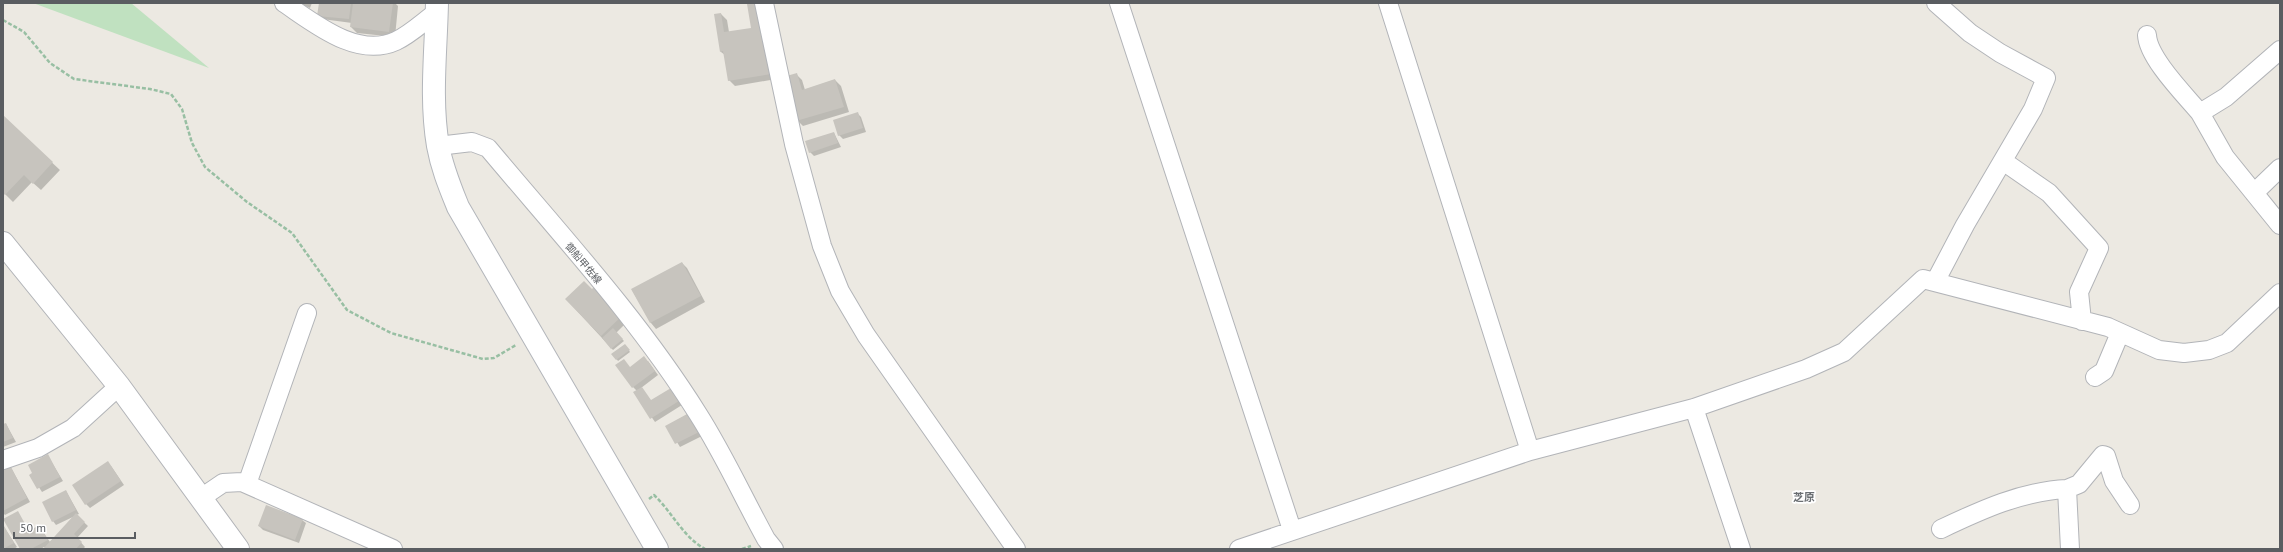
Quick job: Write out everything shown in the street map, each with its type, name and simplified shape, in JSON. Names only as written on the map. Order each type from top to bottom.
[{"type":"main road","points":[[437,8],[433,71],[438,146],[444,171],[458,207],[657,549]]},
{"type":"main road","points":[[3,243],[119,386],[238,549]]},
{"type":"street","points":[[284,3],[348,42],[366,45],[396,41],[437,8]]},
{"type":"street","points":[[764,3],[794,144],[822,246],[840,291],[866,335],[1016,549]]},
{"type":"street","points":[[1119,3],[1292,530]]},
{"type":"street","points":[[1388,3],[1530,452]]},
{"type":"street","points":[[1935,282],[1965,224],[2033,110],[2046,78],[2000,53],[1970,33],[1936,3]]},
{"type":"street","points":[[2147,35],[2147,44],[2156,58],[2200,113],[2224,157],[2280,225]]},
{"type":"street","points":[[2200,113],[2226,97],[2280,50]]},
{"type":"street","name":"御船甲佐線","points":[[438,146],[472,142],[488,148],[630,318],[698,414],[766,539],[774,549]]},
{"type":"street","points":[[2003,161],[2049,193],[2099,248],[2079,292],[2082,321]]},
{"type":"street","points":[[2254,193],[2280,168]]},
{"type":"street","points":[[1239,549],[1292,530],[1530,452],[1694,408],[1806,369],[1844,352],[1923,279],[2082,321],[2120,333],[2159,350],[2184,353],[2209,350],[2227,343],[2280,293]]},
{"type":"street","points":[[247,484],[307,313]]},
{"type":"street","points":[[2095,377],[2104,371],[2120,333]]},
{"type":"street","points":[[3,460],[38,448],[73,428],[119,386]]},
{"type":"street","points":[[1694,408],[1741,549]]},
{"type":"street","points":[[1941,529],[1990,506],[2044,490],[2067,489],[2079,484],[2103,455],[2106,456],[2114,481],[2130,506]]},
{"type":"street","points":[[201,498],[223,483],[242,482],[393,549]]},
{"type":"street","points":[[2067,489],[2070,549]]},
{"type":"path","points":[[3,20],[24,32],[50,63],[74,79],[150,88],[170,94],[182,109],[192,143],[206,167],[247,202],[292,233],[347,310],[391,333],[483,359],[494,358],[532,336]]},
{"type":"path","points":[[634,510],[654,495],[667,507],[696,544],[705,549]]},
{"type":"green space","points":[[33,3],[131,3],[209,68]]},
{"type":"building","points":[[319,3],[351,3],[349,19],[317,16]]},
{"type":"building","points":[[353,3],[393,3],[389,32],[350,27]]},
{"type":"building","points":[[759,3],[771,74],[728,81],[723,51],[720,52],[714,14],[721,13],[724,32],[751,28],[747,4]]},
{"type":"building","points":[[797,73],[802,90],[835,79],[844,107],[796,121],[783,77]]},
{"type":"building","points":[[858,112],[863,128],[838,136],[833,120]]},
{"type":"building","points":[[3,115],[53,162],[33,184],[24,175],[5,195],[3,193]]},
{"type":"building","points":[[834,132],[838,143],[809,153],[805,141]]},
{"type":"building","points":[[682,262],[701,296],[650,323],[631,289]]},
{"type":"building","points":[[584,281],[592,289],[596,285],[624,314],[601,336],[565,299]]},
{"type":"building","points":[[613,328],[623,339],[611,349],[602,338]]},
{"type":"building","points":[[625,344],[630,350],[616,360],[611,354]]},
{"type":"building","points":[[644,356],[655,371],[632,388],[615,365],[624,359],[630,367]]},
{"type":"building","points":[[642,387],[651,400],[671,388],[679,401],[650,419],[633,392]]},
{"type":"building","points":[[689,413],[699,432],[675,444],[665,426]]},
{"type":"building","points":[[6,423],[13,438],[3,442],[3,424]]},
{"type":"building","points":[[48,454],[60,477],[37,489],[29,475],[32,473],[28,465]]},
{"type":"building","points":[[108,461],[121,481],[85,505],[72,485]]},
{"type":"building","points":[[10,465],[27,498],[3,511],[3,469]]},
{"type":"building","points":[[66,490],[76,510],[52,522],[42,502]]},
{"type":"building","points":[[266,505],[303,519],[295,540],[258,526]]},
{"type":"building","points":[[18,511],[29,531],[39,525],[48,540],[31,549],[20,549],[3,519]]},
{"type":"building","points":[[76,513],[85,522],[74,534],[82,542],[76,549],[45,549],[44,548]]},
{"type":"building","points":[[4,526],[14,543],[3,549],[3,527]]},
{"type":"district","name":"芝原","points":[[1804,497]]}]
